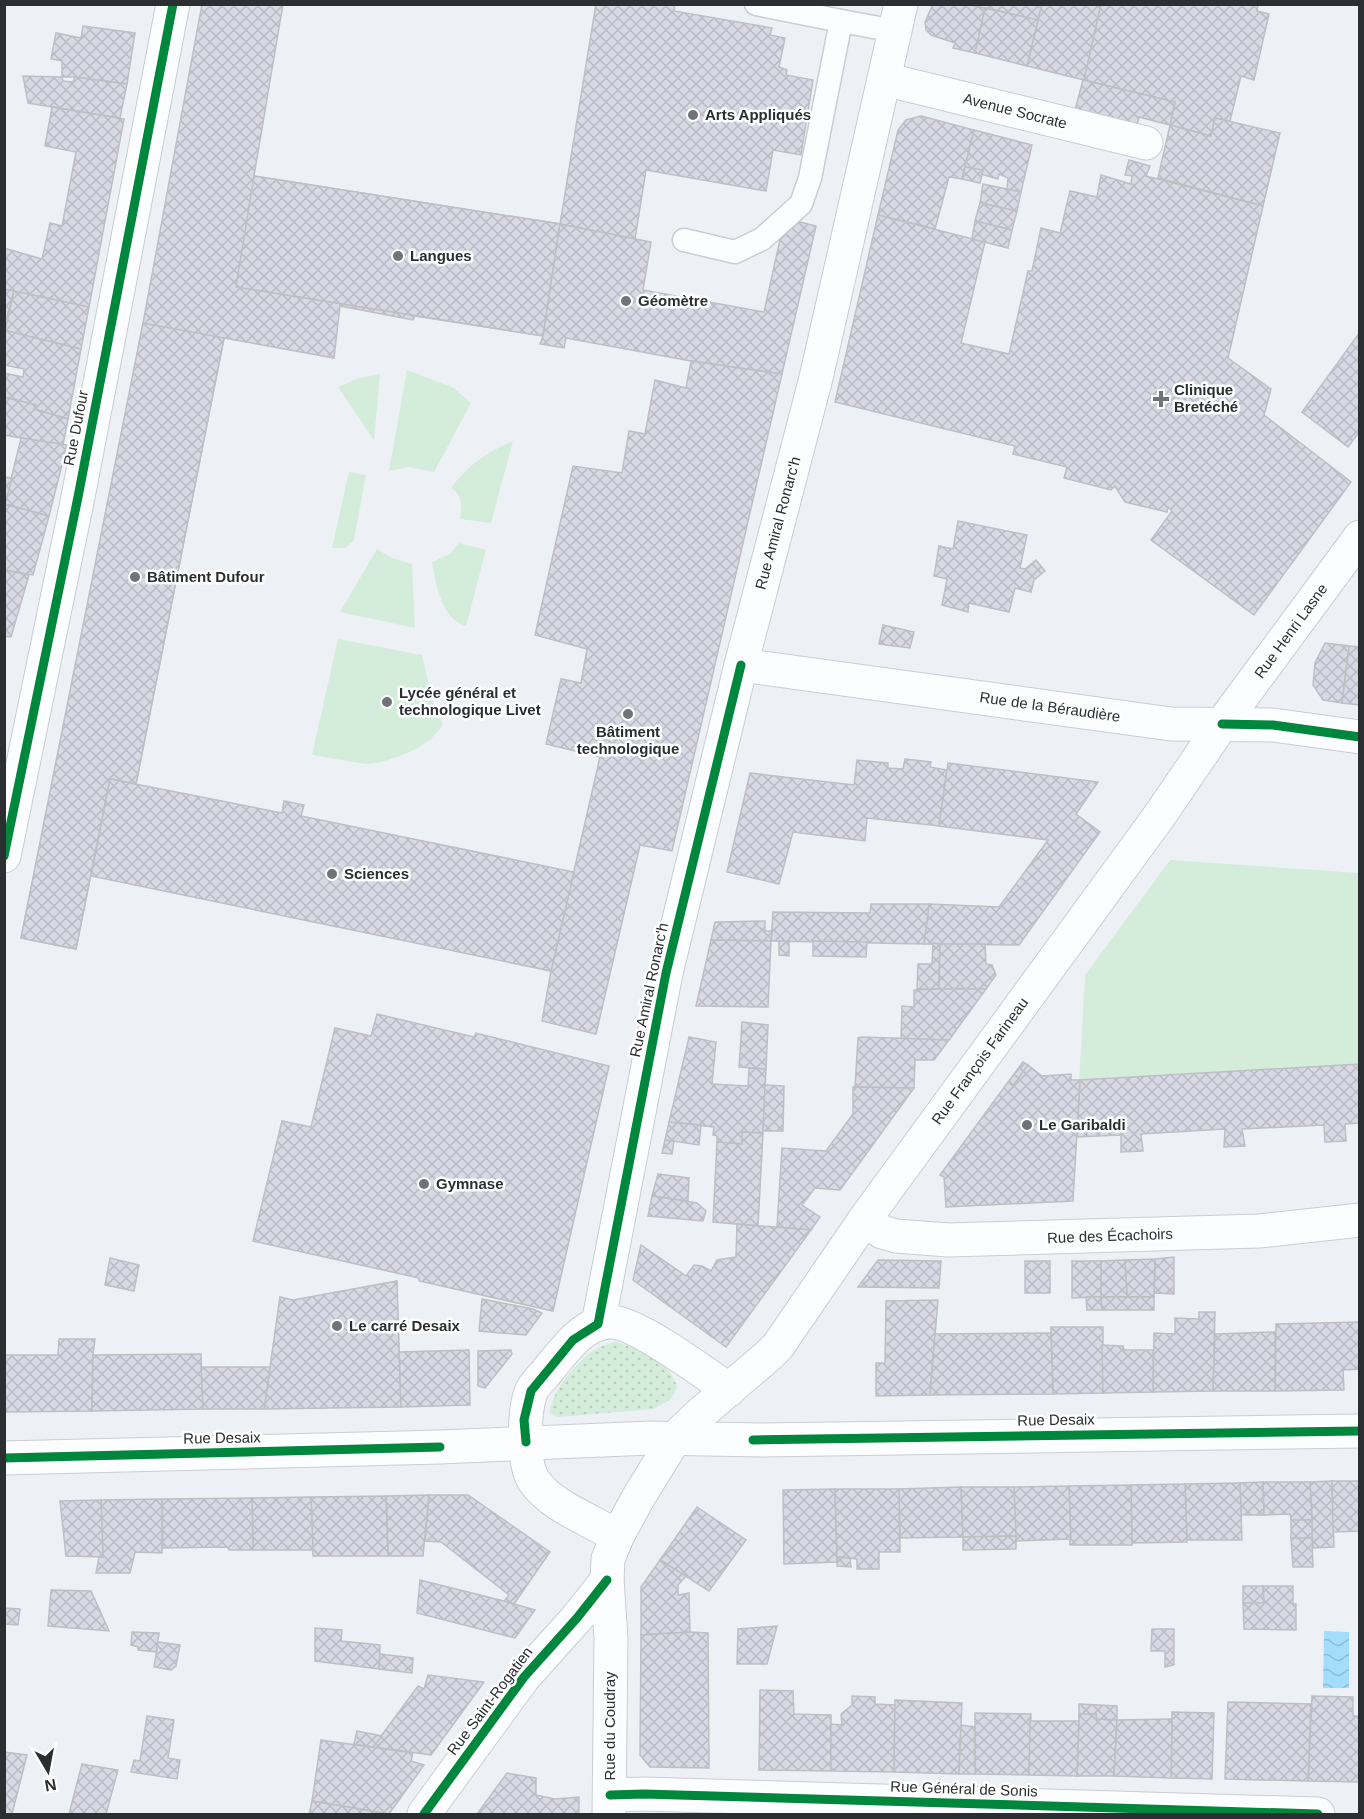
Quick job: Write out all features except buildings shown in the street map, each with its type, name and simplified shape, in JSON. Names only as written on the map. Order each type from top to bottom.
[{"type":"street","name":"Rue Dufour","points":[[4,856],[78,497],[172,4]]},
{"type":"street","name":"Rue Amiral Ronarc'h","points":[[598,1324],[666,973],[741,664],[816,378],[898,18]]},
{"type":"street","name":"Avenue Socrate","points":[[884,79],[1146,143]]},
{"type":"street","name":"Rue Henri Lasne","points":[[1222,724],[1359,537]]},
{"type":"street","name":"Rue de la Béraudière","points":[[741,664],[1171,724],[1273,725],[1359,737]]},
{"type":"street","name":"Rue François Farineau","points":[[617,1537],[675,1438],[778,1346],[865,1220],[1160,815],[1222,724]]},
{"type":"street","name":"Rue des Écachoirs","points":[[865,1220],[882,1232],[896,1236],[948,1240],[1259,1232],[1359,1220]]},
{"type":"street","points":[[617,1537],[599,1524],[574,1513],[542,1491],[532,1477],[529,1469],[525,1420],[531,1390],[573,1340],[598,1324],[610,1322],[632,1327],[729,1390]]},
{"type":"street","name":"Rue Desaix","points":[[4,1458],[440,1447],[675,1438],[762,1440],[1359,1431]]},
{"type":"street","name":"Rue du Coudray","points":[[609,1805],[611,1638],[607,1580],[608,1559],[617,1537]]},
{"type":"street","name":"Rue Saint-Rogatien","points":[[424,1815],[524,1677],[577,1618],[607,1580]]},
{"type":"street","name":"Rue Général de Sonis","points":[[609,1805],[656,1794],[1318,1815]]},
{"type":"lane","points":[[756,4],[841,21],[898,18]]},
{"type":"lane","points":[[684,240],[735,252],[762,239],[801,204],[810,178],[841,21]]},
{"type":"green space","points":[[407,370],[454,388],[471,403],[434,472],[408,467],[389,471]]},
{"type":"green space","points":[[380,374],[374,440],[338,387],[359,378]]},
{"type":"green space","points":[[513,441],[491,523],[460,519],[461,502],[458,494],[451,488],[464,472],[479,460]]},
{"type":"green space","points":[[349,472],[366,475],[354,540],[345,548],[332,548]]},
{"type":"green space","points":[[459,543],[486,550],[466,626],[451,616],[445,608],[438,590],[432,562],[450,554]]},
{"type":"green space","points":[[377,549],[392,558],[412,564],[415,628],[340,612]]},
{"type":"green space","points":[[338,639],[422,655],[432,699],[443,725],[431,739],[416,749],[381,762],[365,764],[312,755]]},
{"type":"green space","points":[[1170,860],[1359,873],[1359,1065],[1079,1083],[1085,975]]},
{"type":"green space","points":[[614,1342],[653,1357],[668,1370],[677,1388],[671,1399],[654,1409],[557,1417],[550,1413],[551,1405],[560,1386],[574,1368],[596,1349]]},
{"type":"water","points":[[1324,1631],[1349,1632],[1349,1688],[1323,1688]]},
{"type":"cycle path","points":[[4,856],[78,497],[173,4]]},
{"type":"cycle path","points":[[526,1442],[524,1420],[531,1391],[573,1340],[598,1324],[666,973],[741,665]]},
{"type":"cycle path","points":[[1222,724],[1273,725],[1360,737]]},
{"type":"cycle path","points":[[753,1440],[1360,1431]]},
{"type":"cycle path","points":[[4,1458],[440,1447]]},
{"type":"cycle path","points":[[424,1814],[524,1677],[577,1618],[607,1580]]},
{"type":"cycle path","points":[[610,1795],[644,1794],[1318,1814]]},
{"type":"place","name":"Arts Appliqués","points":[[693,115]]},
{"type":"place","name":"Langues","points":[[398,256]]},
{"type":"place","name":"Géomètre","points":[[626,301]]},
{"type":"place","name":"Clinique Bretéché","points":[[1161,399]]},
{"type":"place","name":"Bâtiment Dufour","points":[[135,577]]},
{"type":"place","name":"Lycée général et technologique Livet","points":[[387,702]]},
{"type":"place","name":"Bâtiment technologique","points":[[628,714]]},
{"type":"place","name":"Sciences","points":[[332,874]]},
{"type":"place","name":"Le Garibaldi","points":[[1027,1125]]},
{"type":"place","name":"Gymnase","points":[[424,1184]]},
{"type":"place","name":"Le carré Desaix","points":[[337,1326]]}]
